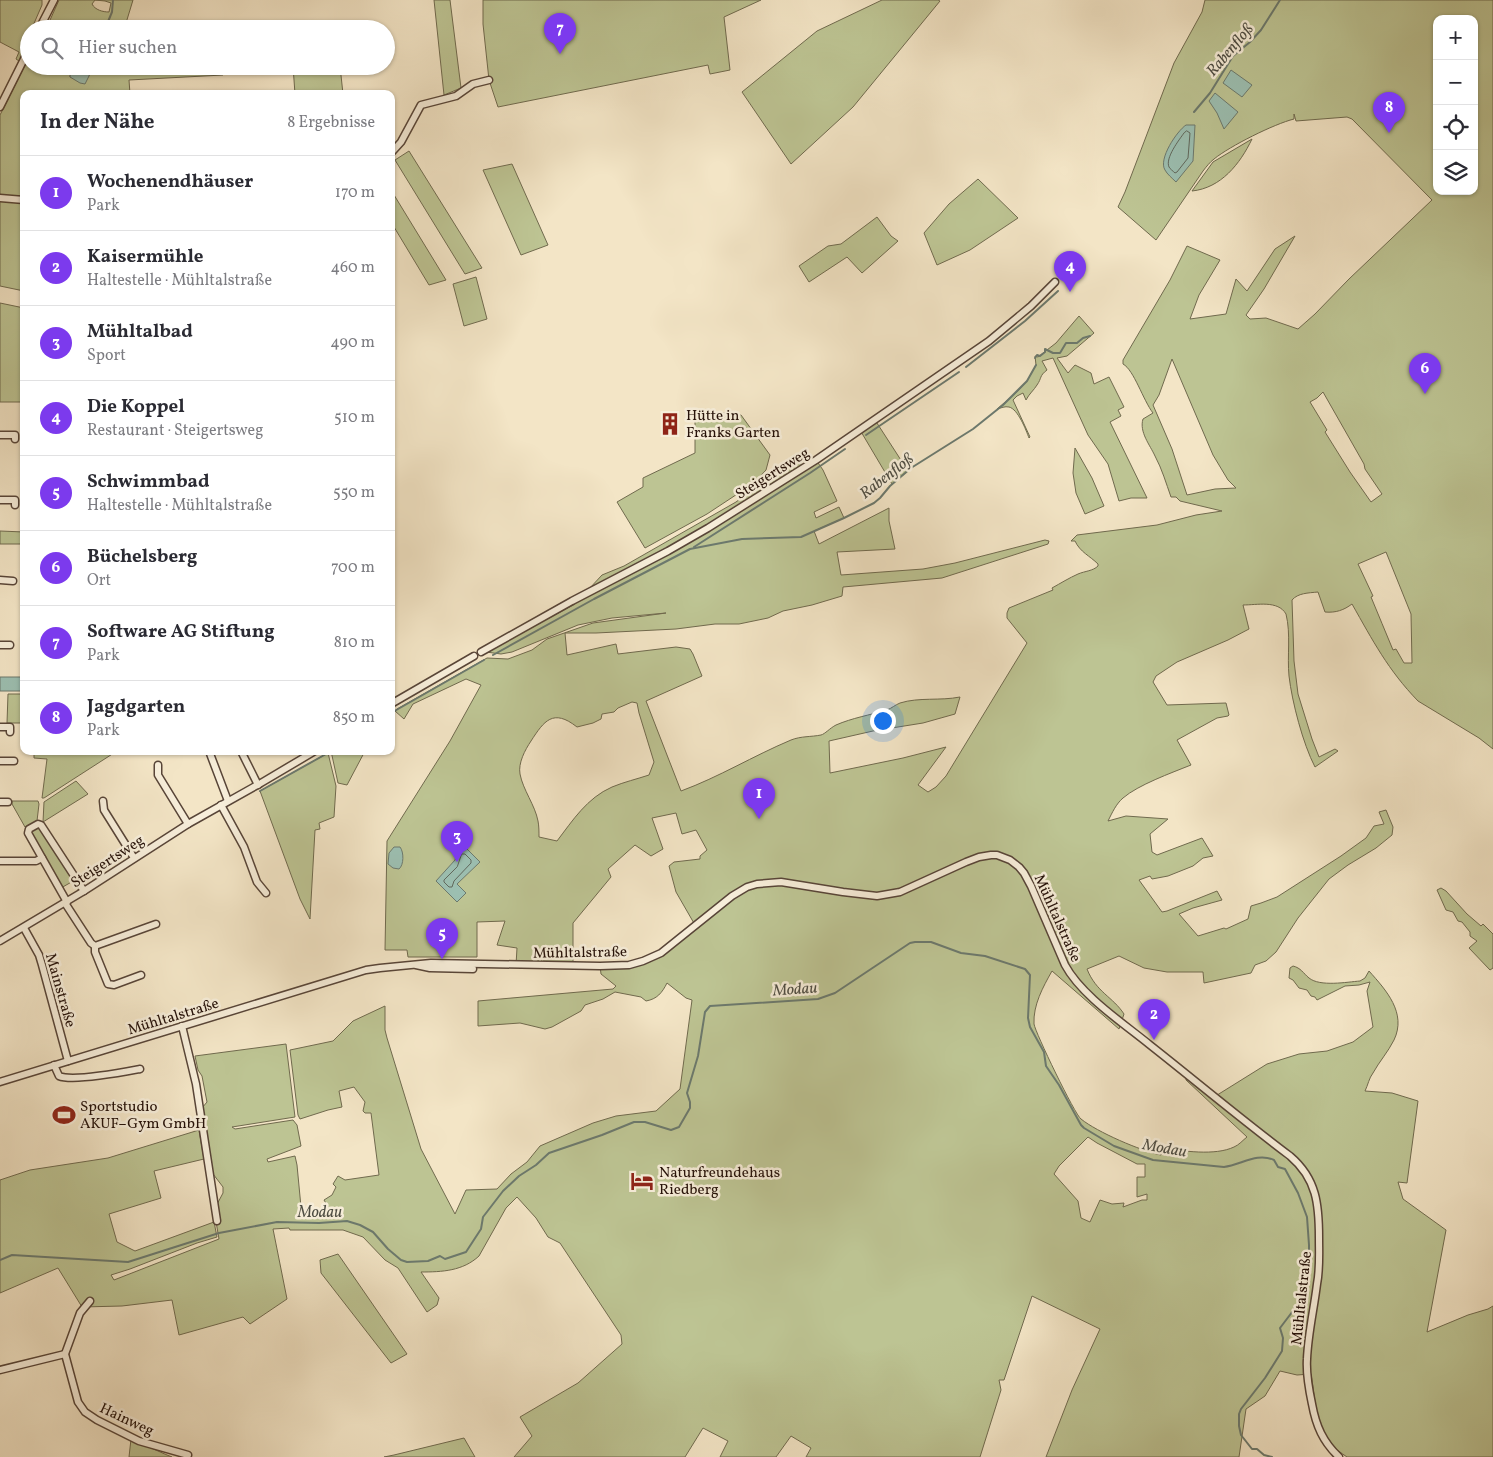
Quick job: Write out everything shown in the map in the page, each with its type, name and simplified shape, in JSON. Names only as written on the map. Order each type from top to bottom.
[{"type":"street","points":[[44,20],[54,0]]},
{"type":"street","points":[[0,107],[20,67]]},
{"type":"street","points":[[395,149],[401,142],[421,105],[456,96],[473,84],[489,80]]},
{"type":"street","points":[[0,198],[20,200]]},
{"type":"street","name":"Steigertsweg","points":[[481,652],[572,601],[668,552],[816,460],[989,341],[1031,306],[1055,282]]},
{"type":"street","points":[[0,435],[15,435],[15,439]]},
{"type":"street","points":[[0,500],[15,500],[15,506]]},
{"type":"street","points":[[0,580],[13,581]]},
{"type":"street","points":[[0,645],[10,646]]},
{"type":"street","points":[[395,702],[474,656]]},
{"type":"street","points":[[0,727],[10,727],[10,732]]},
{"type":"street","points":[[211,755],[228,801]]},
{"type":"street","points":[[243,755],[258,785]]},
{"type":"street","name":"Steigertsweg","points":[[0,941],[84,891],[188,824],[309,755]]},
{"type":"street","points":[[0,761],[14,761]]},
{"type":"street","points":[[158,765],[158,775],[188,824]]},
{"type":"street","points":[[103,801],[104,810],[134,858]]},
{"type":"street","points":[[0,802],[8,802]]},
{"type":"street","points":[[221,805],[244,848],[256,882],[266,893]]},
{"type":"street","points":[[84,891],[40,824],[28,829],[28,833],[66,902],[91,943],[95,946],[95,952],[108,984],[114,985],[142,975]]},
{"type":"street","name":"Mühltalstraße","points":[[0,1082],[366,970],[437,963],[629,965],[643,962],[661,953],[707,914],[732,896],[747,887],[757,884],[781,882],[877,896],[900,892],[979,857],[998,856],[1010,860],[1019,867],[1027,879],[1065,965],[1078,985],[1120,1021],[1300,1164],[1310,1179],[1318,1204],[1319,1253],[1318,1282],[1306,1361],[1318,1429],[1327,1445],[1339,1457]]},
{"type":"street","points":[[0,861],[36,861],[42,858]]},
{"type":"street","points":[[95,946],[156,924]]},
{"type":"street","name":"Mainstraße","points":[[24,928],[41,960],[68,1061]]},
{"type":"street","points":[[182,1026],[196,1084],[217,1221]]},
{"type":"street","points":[[54,1065],[59,1076],[67,1078],[113,1074],[140,1069]]},
{"type":"street","points":[[0,1370],[65,1354],[80,1313],[90,1301]]},
{"type":"street","name":"Hainweg","points":[[65,1354],[78,1402],[85,1412],[139,1441],[188,1455]]},
{"type":"green space","points":[[0,0],[42,0],[42,5],[35,20],[20,20],[20,62],[16,59],[19,52],[0,42]]},
{"type":"green space","points":[[59,0],[95,0],[133,0],[127,20],[50,20]],"holes":[[[95,0],[111,3],[109,12],[99,10],[92,4]]]},
{"type":"green space","points":[[434,0],[450,0],[461,88],[444,95]]},
{"type":"green space","points":[[483,0],[761,0],[724,17],[730,70],[710,74],[708,65],[498,107],[489,80],[483,24]]},
{"type":"green space","points":[[882,0],[940,1],[853,107],[791,164],[742,92],[817,31]]},
{"type":"green space","points":[[1205,0],[1493,0],[1493,749],[1479,738],[1418,701],[1389,666],[1352,604],[1340,611],[1325,612],[1318,592],[1300,595],[1292,600],[1294,661],[1298,694],[1319,757],[1335,749],[1338,751],[1315,767],[1302,735],[1293,698],[1289,676],[1286,614],[1273,605],[1243,605],[1249,629],[1177,662],[1156,676],[1153,682],[1167,705],[1226,703],[1229,715],[1217,718],[1177,740],[1191,765],[1129,793],[1118,803],[1108,821],[1126,816],[1168,819],[1150,834],[1152,852],[1157,855],[1202,838],[1213,856],[1203,858],[1193,866],[1168,876],[1152,879],[1150,876],[1139,880],[1162,912],[1217,891],[1222,900],[1179,914],[1198,936],[1226,929],[1248,919],[1251,906],[1277,897],[1341,856],[1366,838],[1374,826],[1384,824],[1379,812],[1386,810],[1393,827],[1392,835],[1329,879],[1298,918],[1276,952],[1266,961],[1255,965],[1251,973],[1204,983],[1203,972],[1167,972],[1144,968],[1119,956],[1087,969],[1095,983],[1124,1014],[1119,1029],[1052,971],[1037,1003],[1034,1024],[1071,1104],[1081,1119],[1097,1130],[1142,1150],[1161,1155],[1162,1148],[1199,1152],[1226,1150],[1236,1146],[1247,1137],[1186,1080],[1186,1074],[1214,1097],[1267,1064],[1299,1054],[1327,1051],[1353,1042],[1373,1027],[1367,991],[1370,982],[1345,986],[1317,1000],[1307,990],[1299,988],[1289,978],[1290,968],[1296,967],[1314,981],[1327,983],[1360,981],[1365,978],[1369,971],[1393,1002],[1398,1020],[1394,1040],[1372,1075],[1365,1091],[1392,1093],[1418,1101],[1407,1183],[1398,1182],[1403,1199],[1446,1230],[1427,1332],[1493,1306],[1493,1457],[1347,1457],[1335,1448],[1324,1435],[1316,1410],[1311,1374],[1297,1375],[1280,1371],[1265,1396],[1246,1409],[1239,1457],[1046,1457],[1072,1390],[1100,1329],[1032,1296],[1004,1380],[999,1380],[1001,1390],[980,1457],[806,1457],[811,1448],[791,1436],[776,1457],[720,1457],[728,1441],[703,1428],[685,1457],[514,1457],[532,1436],[520,1417],[578,1383],[622,1344],[621,1335],[560,1243],[548,1237],[536,1218],[517,1197],[506,1208],[479,1256],[473,1261],[452,1270],[421,1272],[439,1298],[437,1305],[427,1312],[398,1268],[385,1260],[363,1237],[343,1230],[273,1229],[287,1299],[250,1324],[243,1317],[179,1335],[172,1300],[122,1306],[82,1307],[58,1268],[0,1293],[0,1180],[30,1170],[108,1158],[199,1130],[204,1159],[154,1171],[161,1198],[109,1214],[117,1242],[135,1251],[214,1222],[217,1237],[111,1275],[114,1280],[219,1239],[214,1210],[223,1193],[223,1187],[210,1170],[202,1108],[207,1102],[202,1076],[198,1070],[195,1056],[286,1044],[295,1117],[232,1127],[235,1129],[293,1120],[297,1125],[301,1146],[267,1159],[268,1162],[295,1156],[301,1207],[304,1206],[306,1210],[311,1207],[315,1213],[327,1205],[324,1200],[332,1195],[336,1187],[333,1184],[338,1176],[345,1180],[379,1175],[371,1113],[363,1111],[365,1102],[354,1087],[339,1091],[342,1107],[300,1119],[290,1050],[333,1041],[353,1021],[385,1006],[387,1038],[421,1149],[455,1214],[466,1190],[497,1189],[511,1174],[527,1162],[540,1146],[593,1123],[616,1116],[656,1111],[680,1089],[692,1000],[686,998],[667,983],[659,995],[653,999],[646,1001],[641,997],[615,992],[603,999],[585,1005],[581,1011],[545,1029],[520,1023],[478,1026],[478,1001],[613,989],[616,986],[601,974],[600,966],[650,959],[695,925],[676,892],[669,866],[674,862],[700,859],[700,856],[707,850],[696,830],[682,834],[676,813],[652,818],[663,849],[651,856],[635,845],[608,869],[611,877],[573,923],[573,966],[516,965],[517,948],[497,945],[505,921],[477,922],[477,957],[408,957],[407,950],[385,950],[387,841],[450,741],[481,685],[466,679],[413,704],[404,719],[395,711],[487,658],[508,659],[532,650],[547,639],[593,623],[666,613],[612,618],[578,625],[512,652],[501,654],[486,652],[575,604],[602,575],[624,566],[736,502],[766,480],[796,462],[807,466],[816,460],[823,470],[837,501],[814,512],[816,518],[839,507],[844,518],[814,531],[819,544],[889,508],[889,521],[895,549],[837,552],[841,575],[923,569],[955,563],[1045,540],[1049,541],[1048,544],[942,578],[843,587],[842,596],[783,611],[768,618],[739,624],[715,624],[676,629],[565,633],[567,655],[616,644],[618,654],[676,647],[690,649],[702,676],[646,701],[681,791],[791,740],[821,735],[848,720],[887,710],[907,701],[960,697],[955,714],[923,723],[873,731],[829,741],[830,773],[946,747],[918,785],[928,792],[936,787],[946,776],[1027,643],[1007,618],[1009,608],[1053,590],[1052,588],[1068,579],[1098,566],[1075,541],[1071,541],[1077,535],[1157,525],[1196,515],[1222,511],[1171,497],[1160,466],[1142,429],[1143,419],[1153,413],[1131,372],[1123,364],[1123,360],[1170,280],[1187,246],[1220,260],[1199,295],[1190,319],[1226,314],[1236,279],[1247,291],[1275,249],[1295,236],[1264,289],[1246,315],[1250,319],[1266,318],[1298,329],[1432,200],[1352,119],[1347,117],[1296,121],[1294,114],[1294,119],[1252,136],[1213,160],[1203,171],[1156,240],[1118,207],[1174,63],[1202,12]],"holes":[[[1172,359],[1213,455],[1228,480],[1236,488],[1215,489],[1187,495],[1172,449],[1153,405],[1159,395]],[[1323,392],[1364,464],[1365,469],[1382,494],[1371,502],[1325,432],[1327,430],[1310,402]],[[1386,552],[1411,614],[1412,663],[1404,663],[1396,649],[1393,650],[1371,597],[1373,596],[1358,564]],[[632,702],[637,703],[654,762],[649,775],[612,787],[595,797],[581,810],[557,841],[539,837],[539,825],[536,815],[520,774],[524,752],[540,728],[550,719],[562,718],[577,727],[593,723],[601,719],[602,714],[614,712],[618,708]],[[1088,1137],[1137,1164],[1145,1164],[1145,1177],[1137,1177],[1137,1197],[1147,1194],[1147,1200],[1123,1207],[1124,1203],[1112,1204],[1100,1200],[1090,1222],[1081,1218],[1078,1201],[1054,1174],[1059,1166]]]},
{"type":"green space","points":[[20,75],[70,75],[70,77],[89,75],[223,75],[129,80],[130,90],[20,90],[20,197],[0,195],[0,115]]},
{"type":"green space","points":[[294,75],[341,75],[343,90],[295,90]]},
{"type":"green space","points":[[1252,139],[1242,157],[1221,180],[1202,189],[1192,191],[1213,162]]},
{"type":"green space","points":[[409,151],[482,268],[465,274],[395,160]]},
{"type":"green space","points":[[512,164],[548,245],[521,255],[483,170]]},
{"type":"green space","points":[[978,179],[1018,218],[970,250],[937,265],[924,233],[949,204]]},
{"type":"green space","points":[[395,197],[446,280],[429,285],[395,229]]},
{"type":"green space","points":[[0,200],[20,202],[20,290],[0,286]]},
{"type":"green space","points":[[877,217],[891,236],[898,241],[862,273],[847,257],[809,282],[799,266],[828,246],[841,244]]},
{"type":"green space","points":[[476,277],[487,319],[464,326],[453,284]]},
{"type":"green space","points":[[0,303],[20,307],[20,402],[0,402]]},
{"type":"green space","points":[[1079,316],[1094,333],[1067,356],[1057,358],[1068,373],[1075,365],[1091,373],[1094,384],[1109,377],[1124,407],[1118,410],[1121,416],[1110,422],[1147,498],[1131,498],[1119,501],[1108,464],[1088,435],[1053,358],[1042,361],[1047,370],[1026,400],[1023,393],[1013,400],[1029,438],[1016,412],[1009,407],[997,409],[1027,381],[1036,365],[1035,356],[1038,357],[1056,343]]},
{"type":"green space","points":[[695,411],[741,415],[770,455],[766,470],[754,483],[707,514],[645,548],[617,502],[643,487],[643,478],[695,453]]},
{"type":"green space","points":[[875,420],[908,471],[892,484],[860,430]]},
{"type":"green space","points":[[1075,448],[1092,478],[1104,506],[1085,514],[1076,493],[1073,473]]},
{"type":"green space","points":[[0,531],[20,532],[20,544],[0,544]]},
{"type":"green space","points":[[8,694],[20,694],[20,723],[7,723]]},
{"type":"green space","points":[[34,755],[111,755],[44,798],[42,798],[47,759],[34,758]]},
{"type":"green space","points":[[324,755],[328,755],[336,786],[334,817],[319,823],[320,829],[315,830],[310,919],[300,899],[260,791]]},
{"type":"green space","points":[[332,755],[363,755],[347,785],[338,783]]},
{"type":"green space","points":[[76,781],[88,794],[43,822],[44,802]]},
{"type":"green space","points":[[12,801],[38,801],[37,821],[25,827]]},
{"type":"green space","points":[[38,827],[41,828],[75,880],[61,888],[31,834],[31,831]]},
{"type":"green space","points":[[1441,888],[1467,914],[1481,926],[1483,924],[1493,934],[1493,968],[1490,970],[1469,948],[1477,941],[1470,936],[1470,932],[1462,922],[1458,921],[1453,912],[1446,910],[1437,890]]},
{"type":"green space","points":[[338,1254],[407,1354],[391,1363],[321,1273],[320,1260]]},
{"type":"green space","points":[[464,1438],[475,1457],[384,1457],[394,1455]]},
{"type":"green space","points":[[131,1439],[167,1455],[172,1457],[129,1457]]},
{"type":"water","points":[[1231,70],[1252,85],[1242,97],[1223,83]]},
{"type":"water","points":[[70,75],[89,75],[85,84],[70,77]]},
{"type":"water","points":[[1215,93],[1238,112],[1224,129],[1209,101]]},
{"type":"water","points":[[1186,125],[1195,125],[1193,161],[1176,182],[1165,170],[1164,159],[1174,139]]},
{"type":"water","points":[[0,677],[20,677],[20,691],[0,691]]},
{"type":"water","points":[[463,838],[467,849],[480,862],[457,884],[466,893],[457,902],[436,881],[455,860],[456,856],[451,844]]},
{"type":"water","points":[[394,847],[400,847],[402,852],[403,862],[399,869],[393,868],[388,864],[389,853]]},
{"type":"waterway","points":[[109,20],[112,12],[113,0]]},
{"type":"waterway","name":"Rabenfloß","points":[[1194,112],[1210,93],[1233,56],[1261,30],[1280,0]]},
{"type":"waterway","name":"Rabenfloß","points":[[966,367],[1025,321],[1058,291]]},
{"type":"waterway","name":"Rabenfloß","points":[[1035,358],[1037,355],[1040,356],[1045,352],[1045,349],[1053,353],[1060,353],[1066,343],[1077,343],[1083,338],[1090,336]]},
{"type":"waterway","name":"Rabenfloß","points":[[493,655],[690,549],[742,539],[801,537],[874,503],[911,468],[973,429],[1003,405],[1027,381],[1036,365]]},
{"type":"waterway","name":"Rabenfloß","points":[[866,435],[959,372]]},
{"type":"waterway","name":"Rabenfloß","points":[[694,547],[845,449]]},
{"type":"waterway","name":"Rabenfloß","points":[[395,711],[484,660]]},
{"type":"waterway","name":"Rabenfloß","points":[[260,791],[324,755]]},
{"type":"waterway","name":"Modau","points":[[0,1260],[12,1255],[128,1262],[219,1233],[277,1222],[319,1223],[347,1221],[373,1232],[388,1249],[401,1260],[407,1262],[428,1261],[440,1256],[445,1259],[466,1252],[481,1229],[483,1217],[503,1191],[549,1153],[634,1122],[645,1122],[671,1130],[679,1127],[690,1108],[687,1093],[698,1056],[705,1012],[710,1006],[818,999],[835,993],[910,943],[931,942],[961,953],[985,956],[1025,969],[1030,975],[1028,1018],[1030,1027],[1044,1052],[1046,1066],[1084,1128],[1114,1146],[1153,1160],[1224,1167],[1261,1157],[1274,1160],[1278,1167],[1285,1169],[1298,1193],[1307,1217],[1309,1278],[1305,1295],[1280,1328],[1283,1338],[1282,1351],[1239,1414],[1241,1435],[1252,1449],[1257,1449],[1264,1455],[1272,1457]]},
{"type":"place","name":"Software AG Stiftung","points":[[560,54]]},
{"type":"place","name":"Jagdgarten","points":[[1389,133]]},
{"type":"place","name":"Die Koppel","points":[[1070,292]]},
{"type":"place","name":"Büchelsberg","points":[[1425,394]]},
{"type":"place","name":"Hütte in Franks Garten","points":[[670,424]]},
{"type":"place","name":"Wochenendhäuser","points":[[759,819]]},
{"type":"place","name":"Mühltalbad","points":[[457,862]]},
{"type":"place","name":"Schwimmbad","points":[[442,959]]},
{"type":"place","name":"Kaisermühle","points":[[1154,1040]]},
{"type":"place","name":"Sportstudio AKUF–Gym GmbH","points":[[64,1115]]},
{"type":"place","name":"Naturfreundehaus Riedberg","points":[[642,1181]]}]
